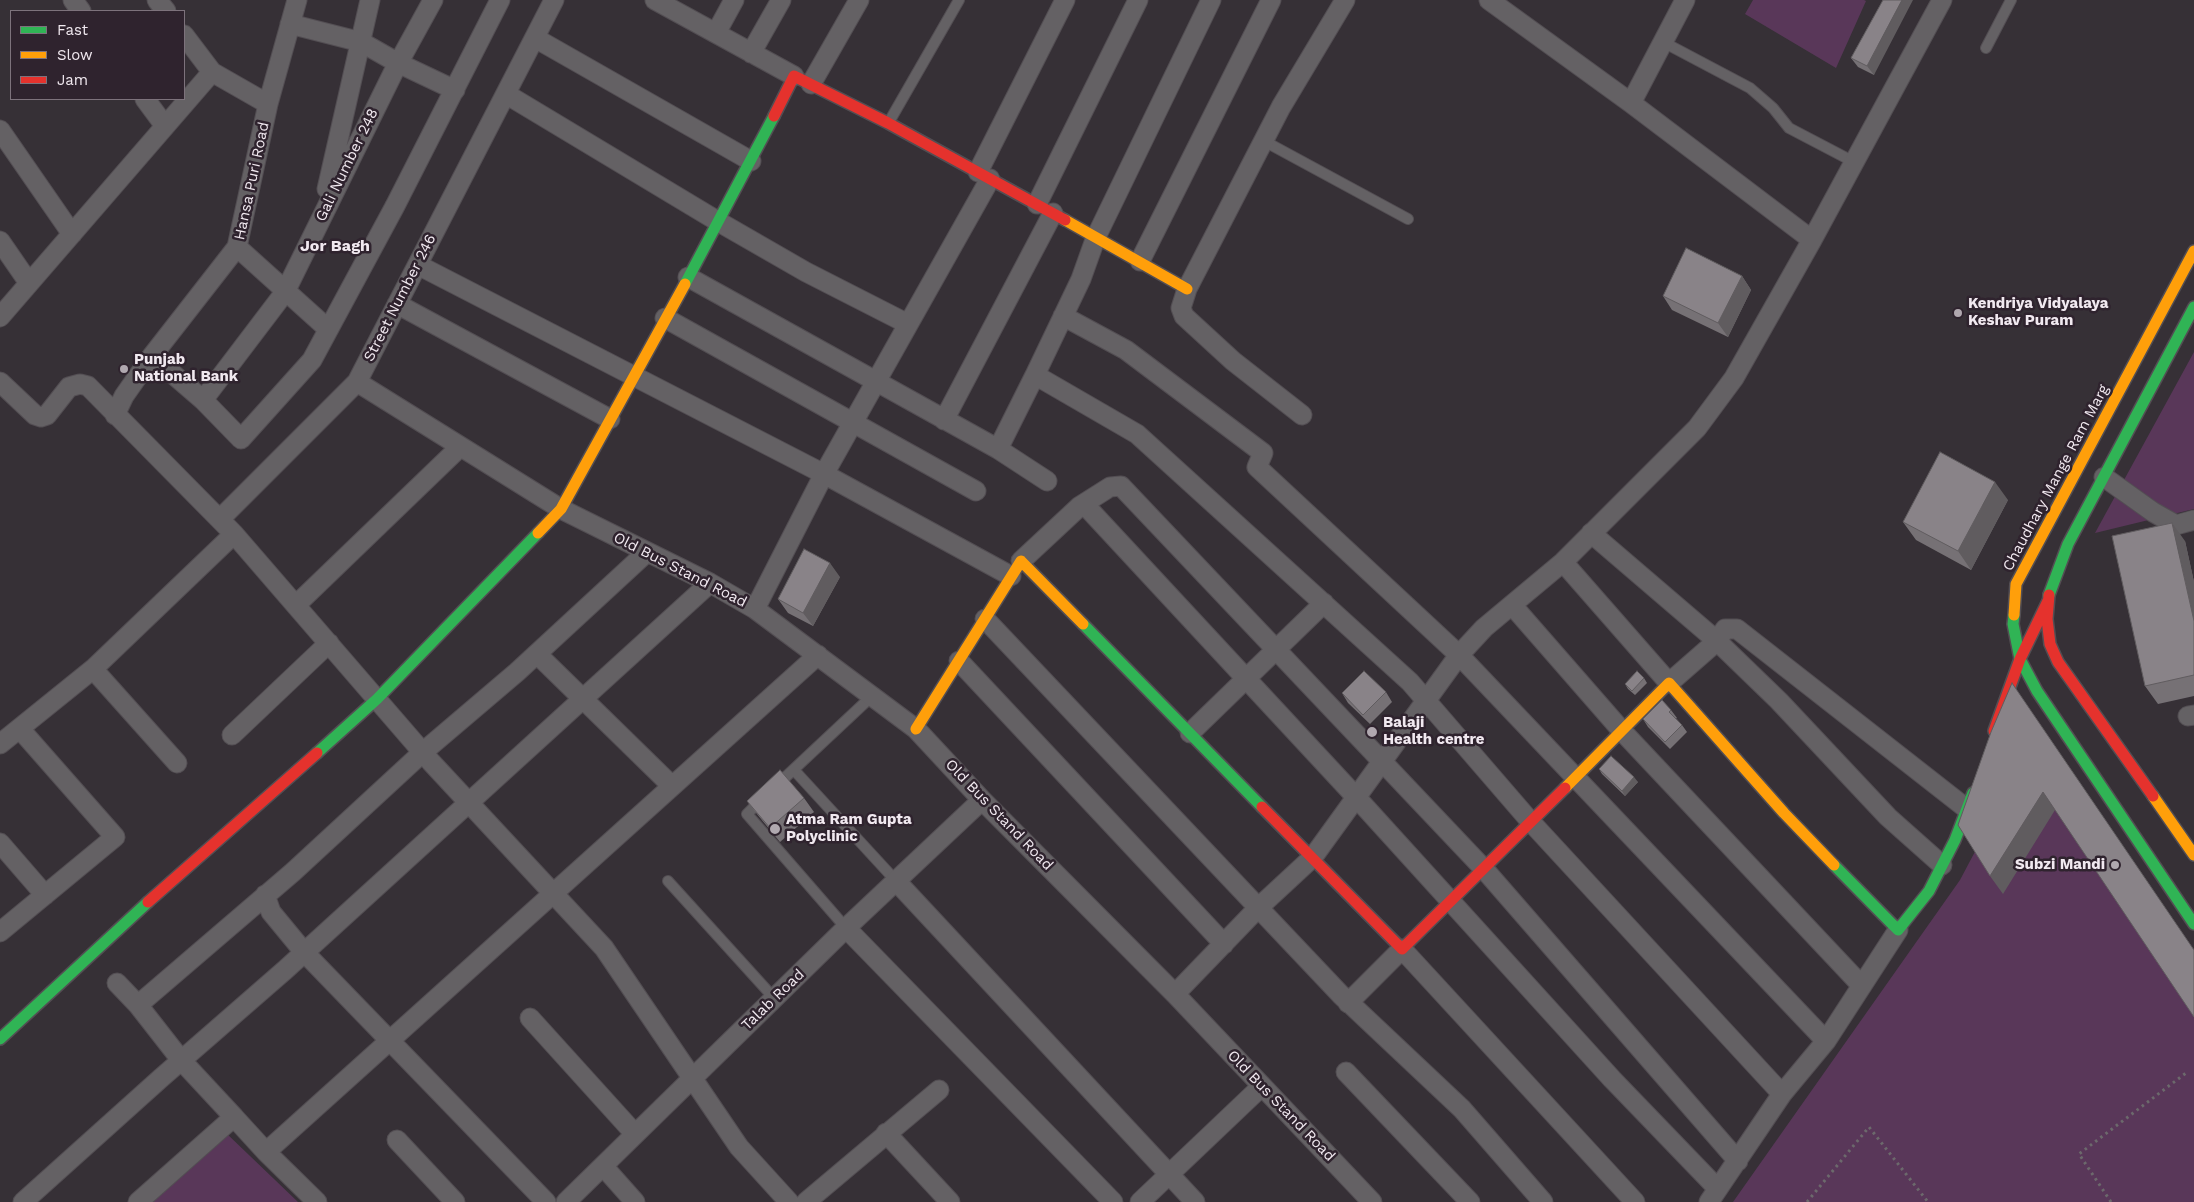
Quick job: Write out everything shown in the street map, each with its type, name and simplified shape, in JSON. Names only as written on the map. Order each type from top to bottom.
[{"type":"street","points":[[157,0],[165,10]]},
{"type":"street","name":"Hansa Puri Road","points":[[115,415],[124,396],[152,356],[237,248],[268,104],[297,0]]},
{"type":"street","points":[[319,222],[370,0]]},
{"type":"street","name":"Gali Number 248","points":[[203,400],[285,292],[398,63],[433,0]]},
{"type":"street","points":[[152,356],[203,400],[241,440],[312,360],[455,90],[500,0]]},
{"type":"street","name":"Street Number 246","points":[[220,520],[357,382],[554,0]]},
{"type":"street","points":[[716,33],[734,0]]},
{"type":"street","points":[[751,53],[780,0]]},
{"type":"street","points":[[0,1040],[123,925],[377,699],[561,509],[751,161],[803,80],[858,0]]},
{"type":"street","points":[[755,609],[824,474],[908,324],[984,176],[1066,0]]},
{"type":"street","points":[[944,420],[1045,209],[1138,0]]},
{"type":"street","points":[[998,449],[1081,279],[1096,237],[1211,0]]},
{"type":"street","points":[[1140,261],[1271,0]]},
{"type":"street","points":[[1302,416],[1233,361],[1184,316],[1182,308],[1187,289],[1281,107],[1345,0]]},
{"type":"street","points":[[1489,0],[1630,102],[1812,240]]},
{"type":"street","points":[[1630,102],[1685,0]]},
{"type":"street","points":[[1175,994],[1258,908],[1313,857],[1381,760],[1460,655],[1484,628],[1563,562],[1697,428],[1734,378],[1812,240],[1942,0]]},
{"type":"street","points":[[668,3],[751,53],[888,123],[1140,261],[1187,289]]},
{"type":"street","points":[[290,24],[361,42],[398,63],[455,90]]},
{"type":"street","points":[[185,36],[212,72],[268,104]]},
{"type":"street","points":[[535,38],[751,161]]},
{"type":"street","points":[[0,318],[212,72]]},
{"type":"street","points":[[506,94],[806,272],[908,324]]},
{"type":"street","points":[[146,100],[165,126]]},
{"type":"street","points":[[0,130],[72,234]]},
{"type":"street","points":[[0,241],[30,283]]},
{"type":"street","points":[[237,248],[328,329]]},
{"type":"street","name":"Chaudhary Mange Ram Marg","points":[[2194,251],[2016,584],[2013,624],[2020,659],[2037,691],[2194,924]]},
{"type":"street","points":[[418,265],[824,474],[1016,568],[1190,733],[1313,857],[1402,949],[1636,1202]]},
{"type":"street","points":[[688,277],[998,449],[1047,480]]},
{"type":"street","points":[[397,304],[610,419]]},
{"type":"street","points":[[2194,307],[2068,544],[2052,584],[2047,618],[2050,644],[2058,662],[2194,855]]},
{"type":"street","points":[[1063,316],[1126,350],[1263,453],[1257,467],[1460,655],[1575,779],[1826,1041]]},
{"type":"street","points":[[665,318],[976,491]]},
{"type":"street","points":[[1035,375],[1137,434],[1410,682],[1530,821],[1782,1094]]},
{"type":"street","points":[[357,382],[561,509]]},
{"type":"street","points":[[3,389],[40,417],[47,415],[69,387],[80,384],[88,386],[234,534],[423,752],[604,948],[739,1147],[789,1202]]},
{"type":"street","points":[[296,605],[460,447]]},
{"type":"street","points":[[2104,477],[2153,512],[2176,524],[2194,520]]},
{"type":"street","points":[[916,729],[1016,568],[1084,504],[1110,486],[1120,486],[1484,869],[1738,1161]]},
{"type":"street","points":[[1084,504],[1356,797],[1714,1195],[1782,1094],[1826,1041],[1898,930],[1928,891],[1956,840],[1978,779]]},
{"type":"street","name":"Old Bus Stand Road","points":[[561,509],[710,583],[755,609],[818,654],[916,729],[982,800],[1175,994],[1372,1202]]},
{"type":"street","points":[[1591,533],[1717,641],[1779,701],[1888,817],[1942,865]]},
{"type":"street","points":[[0,744],[93,669],[234,534]]},
{"type":"street","points":[[138,1005],[293,872],[423,752],[537,654],[647,552]]},
{"type":"street","points":[[1563,562],[1784,813],[1898,930]]},
{"type":"street","points":[[23,1202],[304,952],[710,583]]},
{"type":"street","points":[[1991,742],[2020,659],[2048,601]]},
{"type":"street","points":[[1190,733],[1324,604]]},
{"type":"street","points":[[1512,604],[1622,731],[1862,986]]},
{"type":"street","points":[[986,618],[1348,1002],[1462,1109],[1543,1202]]},
{"type":"street","points":[[1348,1002],[1449,901],[1484,869],[1530,821],[1575,779],[1669,683],[1717,641],[1725,629],[1736,629],[1967,809]]},
{"type":"street","points":[[232,735],[328,643]]},
{"type":"street","points":[[537,654],[672,786]]},
{"type":"street","points":[[266,1152],[818,654]]},
{"type":"street","points":[[959,661],[1224,944]]},
{"type":"street","points":[[93,669],[177,763]]},
{"type":"street","points":[[0,932],[115,837],[20,729]]},
{"type":"street","name":"Talab Road","points":[[566,1202],[846,928],[982,800]]},
{"type":"street","points":[[0,843],[45,895]]},
{"type":"street","points":[[897,882],[1195,1202]]},
{"type":"street","points":[[265,895],[271,912],[304,952],[546,1202]]},
{"type":"street","points":[[846,928],[1113,1202]]},
{"type":"street","points":[[117,983],[138,1005],[181,1060],[266,1152],[317,1202]]},
{"type":"street","points":[[530,1018],[635,1134]]},
{"type":"street","points":[[1346,1072],[1470,1202]]},
{"type":"street","points":[[1140,1202],[1262,1086]]},
{"type":"street","points":[[806,1202],[939,1090]]},
{"type":"street","points":[[138,1202],[234,1117]]},
{"type":"street","points":[[886,1133],[950,1202]]},
{"type":"street","points":[[398,1140],[455,1202]]},
{"type":"street","points":[[603,1166],[635,1202]]},
{"type":"lane","points":[[888,123],[959,0]]},
{"type":"lane","points":[[1986,48],[2011,0]]},
{"type":"lane","points":[[1663,42],[1750,88],[1773,108],[1789,128],[1854,162]]},
{"type":"lane","points":[[1264,141],[1408,218]]},
{"type":"lane","points":[[846,928],[746,814],[872,696]]},
{"type":"lane","points":[[794,770],[897,882]]},
{"type":"lane","points":[[668,882],[774,998]]},
{"type":"path","points":[[2111,1202],[2079,1154],[2186,1073]]},
{"type":"path","points":[[1807,1202],[1869,1127],[1928,1202]]},
{"type":"shaded area","points":[[1753,0],[1866,1],[1836,68],[1745,14]]},
{"type":"shaded area","points":[[2194,352],[2194,509],[2095,533]]},
{"type":"shaded area","points":[[2043,766],[2194,991],[2194,1202],[1733,1202],[1960,880],[2015,776]]},
{"type":"shaded area","points":[[225,1132],[298,1202],[147,1202]]},
{"type":"building","points":[[1883,0],[1902,0],[1867,66],[1851,58]]},
{"type":"building","points":[[1686,248],[1742,276],[1718,323],[1663,296]]},
{"type":"building","points":[[1940,452],[1995,482],[1958,551],[1903,522]]},
{"type":"building","points":[[2172,523],[2194,621],[2194,675],[2145,686],[2112,536]]},
{"type":"building","points":[[804,549],[830,563],[803,613],[778,599]]},
{"type":"building","points":[[1364,671],[1386,692],[1363,715],[1342,693]]},
{"type":"building","points":[[1637,671],[1644,678],[1632,691],[1625,684]]},
{"type":"building","name":"Subzi Mandi","points":[[2012,683],[2194,950],[2194,1017],[2043,792],[1990,876],[1958,825],[1991,732]]},
{"type":"building","points":[[1662,700],[1671,710],[1669,712],[1682,725],[1665,742],[1643,719]]},
{"type":"building","points":[[1611,756],[1634,777],[1622,791],[1599,769]]},
{"type":"building","points":[[780,770],[804,798],[770,828],[747,801]]},
{"type":"traffic: fast","points":[[685,284],[774,116]]},
{"type":"traffic: fast","points":[[2049,595],[2068,544],[2194,307]]},
{"type":"traffic: fast","points":[[317,753],[377,699],[538,533]]},
{"type":"traffic: fast","points":[[2014,615],[2013,624],[2020,659],[2037,691],[2194,924]]},
{"type":"traffic: fast","points":[[1083,624],[1262,807]]},
{"type":"traffic: fast","points":[[1834,865],[1898,930],[1929,891],[1955,840],[1973,793]]},
{"type":"traffic: fast","points":[[0,1039],[148,902]]},
{"type":"traffic: slow","points":[[1065,220],[1187,289]]},
{"type":"traffic: slow","points":[[2014,615],[2016,584],[2194,251]]},
{"type":"traffic: slow","points":[[538,533],[561,509],[685,284]]},
{"type":"traffic: slow","points":[[916,729],[1021,561],[1083,624]]},
{"type":"traffic: slow","points":[[1565,788],[1669,683],[1784,813],[1834,865]]},
{"type":"traffic: slow","points":[[2153,796],[2194,855]]},
{"type":"traffic: jam","points":[[774,116],[794,76],[888,123],[1065,220]]},
{"type":"traffic: jam","points":[[2049,595],[2047,619],[2050,644],[2058,662],[2153,796]]},
{"type":"traffic: jam","points":[[1994,731],[2020,659],[2048,601]]},
{"type":"traffic: jam","points":[[148,902],[317,753]]},
{"type":"traffic: jam","points":[[1262,807],[1402,949],[1565,788]]},
{"type":"place","name":"Kendriya Vidyalaya Keshav Puram","points":[[1958,313]]},
{"type":"place","name":"Punjab National Bank","points":[[124,369]]},
{"type":"place","name":"Balaji Health centre","points":[[1372,732]]},
{"type":"place","name":"Atma Ram Gupta Polyclinic","points":[[775,829]]},
{"type":"place","name":"Subzi Mandi","points":[[2115,865]]},
{"type":"district","name":"Jor Bagh","points":[[335,246]]}]
